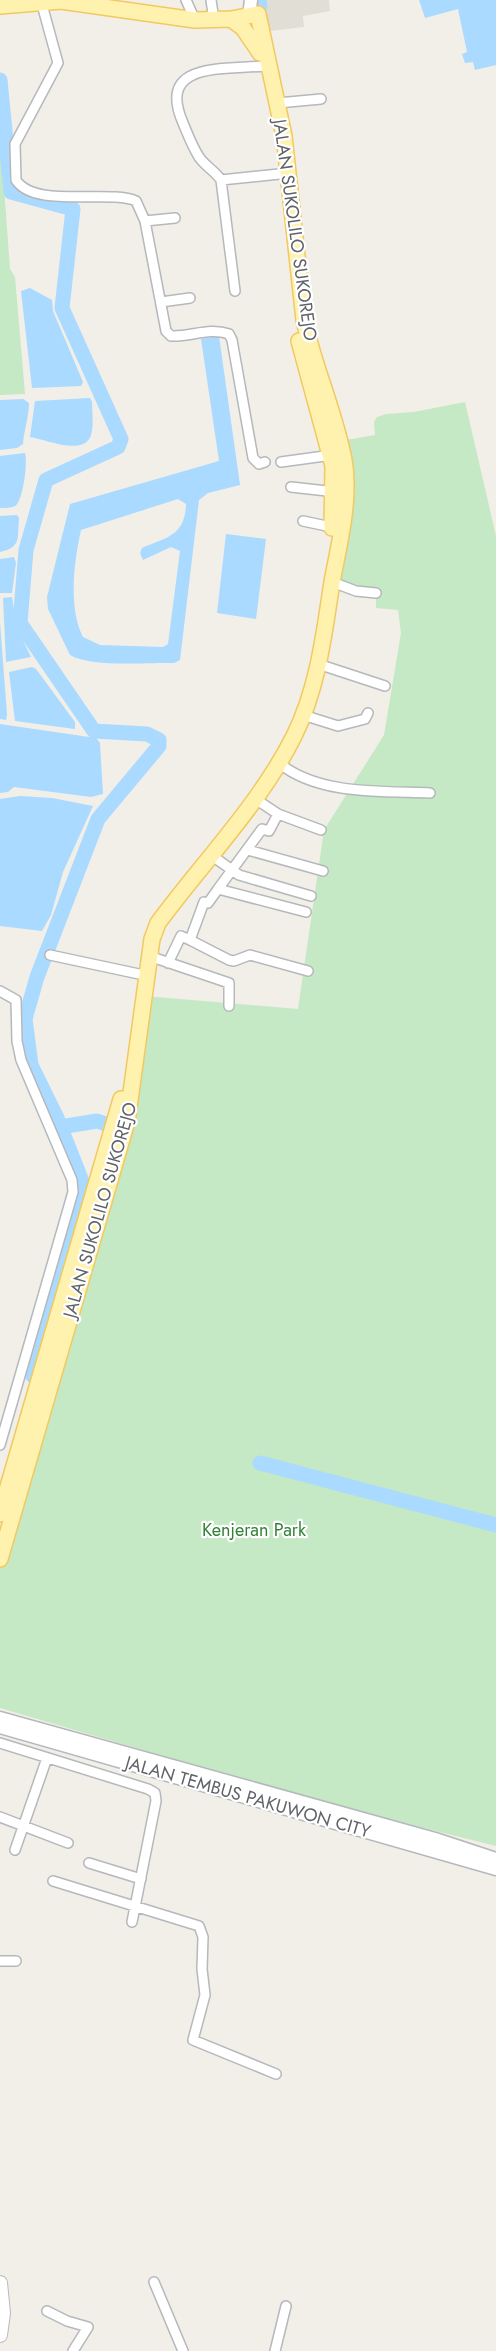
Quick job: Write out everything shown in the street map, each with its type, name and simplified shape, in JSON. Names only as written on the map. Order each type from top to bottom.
[{"type":"main road","points":[[0,6],[61,0],[136,6],[195,20],[231,19],[252,9]]},
{"type":"main road","name":"JALAN SUKOLILO SUKOREJO","points":[[252,9],[265,67]]},
{"type":"main road","name":"JALAN SUKOLILO SUKOREJO","points":[[0,1559],[17,1477],[122,1121],[141,1033],[152,957],[148,938],[158,923],[214,858],[281,759],[304,716],[319,665],[321,624],[333,583],[338,492],[336,455],[294,281],[278,103],[265,67],[252,9]]},
{"type":"main road","points":[[231,19],[243,28],[265,67]]},
{"type":"main road","name":"JALAN SUKOLILO SUKOREJO","points":[[122,1121],[139,974],[156,908],[220,830],[255,799]]},
{"type":"main road","name":"JALAN SUKOLILO SUKOREJO","points":[[0,1514],[17,1477]]},
{"type":"main road","points":[[0,2283],[3,2313],[0,2335]]},
{"type":"street","points":[[186,0],[195,20]]},
{"type":"street","points":[[211,0],[214,20]]},
{"type":"street","points":[[41,1],[57,58],[15,144],[16,180],[28,190],[132,199],[140,207],[145,221],[166,331],[171,336],[207,331],[229,334],[232,340],[253,458],[259,464],[265,462]]},
{"type":"street","points":[[235,291],[221,180],[200,159],[191,144],[177,111],[176,92],[180,82],[195,74],[265,67]]},
{"type":"street","points":[[278,103],[321,99]]},
{"type":"street","points":[[221,180],[286,174]]},
{"type":"street","points":[[145,221],[175,218]]},
{"type":"street","points":[[161,302],[190,298]]},
{"type":"street","points":[[281,462],[336,455]]},
{"type":"street","points":[[291,487],[338,492]]},
{"type":"street","points":[[303,521],[337,528]]},
{"type":"street","points":[[333,583],[356,591],[376,592]]},
{"type":"street","points":[[319,665],[385,687]]},
{"type":"street","points":[[304,716],[338,726],[365,720],[368,712]]},
{"type":"street","points":[[281,759],[310,780],[362,790],[430,793]]},
{"type":"street","points":[[255,799],[278,814],[321,830]]},
{"type":"street","points":[[189,940],[204,902],[208,903],[262,829],[269,831],[278,814]]},
{"type":"street","points":[[248,850],[323,871]]},
{"type":"street","points":[[214,858],[232,872],[311,896]]},
{"type":"street","points":[[218,888],[306,912]]},
{"type":"street","points":[[168,963],[181,936],[229,960],[234,961],[250,955],[308,971]]},
{"type":"street","points":[[50,955],[139,974]]},
{"type":"street","points":[[152,957],[229,983],[229,1006]]},
{"type":"street","points":[[0,991],[16,1000],[17,1041],[21,1060],[72,1180],[73,1192],[0,1444]]},
{"type":"street","name":"JALAN TEMBUS PAKUWON CITY","points":[[0,1718],[435,1839],[496,1859]]},
{"type":"street","name":"JALAN TEMBUS PAKUWON CITY","points":[[0,1727],[496,1869]]},
{"type":"street","points":[[0,1743],[155,1793],[156,1801],[132,1922]]},
{"type":"street","points":[[15,1850],[47,1758]]},
{"type":"street","points":[[0,1817],[69,1842]]},
{"type":"street","points":[[89,1863],[141,1879]]},
{"type":"street","points":[[53,1881],[199,1926],[202,1930],[201,1969],[205,1995],[193,2040],[276,2074]]},
{"type":"street","points":[[0,1961],[16,1961]]},
{"type":"street","points":[[154,2282],[183,2351]]},
{"type":"street","points":[[275,2351],[286,2306]]},
{"type":"street","points":[[47,2311],[67,2321],[88,2327],[73,2351]]},
{"type":"shaded area","points":[[265,0],[329,0],[330,11],[303,16],[304,27],[261,32],[251,5]]},
{"type":"green space","points":[[0,133],[10,269],[15,277],[25,394],[0,395]]},
{"type":"green space","name":"Kenjeran Park","points":[[465,402],[496,536],[496,1846],[323,1803],[0,1708],[0,1538],[135,1074],[145,996],[298,1009],[324,830],[384,735],[401,633],[398,610],[376,608],[376,592],[332,582],[340,441],[375,435],[374,422],[377,417],[386,414],[414,412]]},
{"type":"water","points":[[419,0],[496,0],[496,65],[475,70],[473,62],[465,63],[462,54],[467,52],[458,9],[425,18]]},
{"type":"water","points":[[30,288],[52,300],[53,311],[83,382],[81,386],[32,388],[21,291]]},
{"type":"water","points":[[219,336],[240,485],[208,493],[199,500],[180,660],[174,663],[120,664],[80,659],[70,655],[48,609],[47,597],[70,504],[219,461],[201,339]],"holes":[[[178,499],[186,504],[185,515],[178,529],[167,538],[142,548],[140,553],[143,560],[171,547],[180,551],[168,644],[163,647],[100,645],[83,637],[78,625],[74,599],[76,556],[81,530]]]},
{"type":"water","points":[[90,398],[92,402],[91,435],[81,445],[63,445],[30,437],[35,401]]},
{"type":"water","points":[[23,399],[29,403],[23,444],[17,448],[0,450],[0,400]]},
{"type":"water","points":[[25,453],[24,481],[18,503],[13,507],[0,508],[0,456]]},
{"type":"water","points":[[17,515],[19,518],[17,541],[12,547],[0,552],[0,516]]},
{"type":"water","points":[[226,534],[266,539],[256,619],[217,613]]},
{"type":"water","points":[[14,557],[16,563],[12,593],[0,593],[0,559]]},
{"type":"water","points":[[12,597],[17,628],[31,657],[6,662],[3,598]]},
{"type":"water","points":[[0,622],[7,715],[6,720],[0,719]]},
{"type":"water","points":[[32,667],[36,669],[75,722],[75,729],[15,721],[9,672]]},
{"type":"water","points":[[0,724],[96,738],[100,743],[103,794],[91,797],[14,787],[8,792],[0,793]]},
{"type":"water","points":[[20,796],[52,798],[93,806],[63,872],[51,915],[42,931],[0,926],[0,799]]},
{"type":"waterway","points":[[259,0],[260,6]]},
{"type":"waterway","points":[[0,80],[11,192],[73,209],[62,308],[121,439],[118,447],[46,480],[26,550],[20,623],[94,731],[147,734],[159,740],[159,746],[98,819],[37,977],[25,1019],[31,1065],[57,1118],[85,1189],[33,1376]]},
{"type":"waterway","points":[[60,1127],[97,1121],[124,1130]]},
{"type":"waterway","points":[[260,1463],[496,1525]]}]
